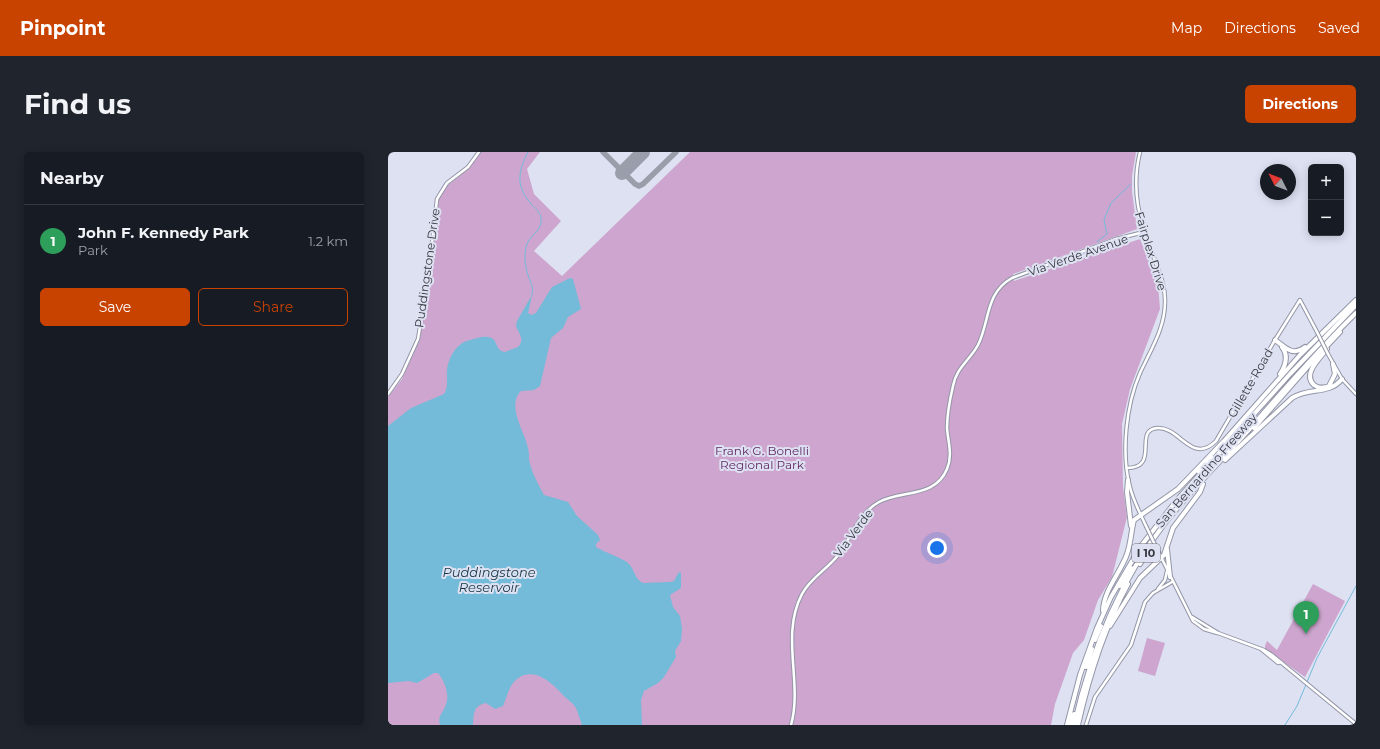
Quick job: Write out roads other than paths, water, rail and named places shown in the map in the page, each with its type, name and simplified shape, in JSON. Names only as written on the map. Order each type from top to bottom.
[{"type":"highway","points":[[1182,494],[1224,441],[1270,388],[1322,332],[1356,300]]},
{"type":"highway","name":"San Bernardino Freeway","points":[[1068,725],[1087,655],[1103,613],[1124,572],[1141,546],[1182,494],[1272,394],[1356,305]]},
{"type":"highway","points":[[1272,394],[1278,391],[1356,309]]},
{"type":"highway","points":[[1072,725],[1083,685],[1102,630],[1124,586],[1149,545],[1176,509],[1302,368],[1356,313]]},
{"type":"highway","name":"San Bernardino Freeway","points":[[1078,725],[1093,665],[1105,633],[1123,592],[1145,556],[1170,521],[1311,363],[1356,316]]},
{"type":"highway","points":[[1275,340],[1287,350],[1296,351],[1322,332]]},
{"type":"highway","points":[[1338,334],[1312,368],[1310,374],[1311,381],[1316,386],[1322,388],[1330,386],[1342,379]]},
{"type":"highway","points":[[1270,388],[1284,369],[1286,361],[1283,349],[1275,340]]},
{"type":"highway","points":[[1330,386],[1335,374],[1333,364]]},
{"type":"highway","points":[[1225,460],[1292,398],[1308,391],[1326,390],[1342,379]]},
{"type":"highway","points":[[1103,613],[1103,605],[1127,554],[1132,536],[1134,520],[1174,492],[1224,441]]},
{"type":"highway","points":[[1072,725],[1092,648],[1118,590],[1155,532],[1201,478],[1203,472]]},
{"type":"highway","points":[[1128,480],[1132,536]]},
{"type":"highway","points":[[1105,633],[1140,578],[1166,552],[1173,528],[1200,492],[1203,484]]},
{"type":"highway","points":[[1167,546],[1170,577]]},
{"type":"main road","name":"Puddingstone Drive","points":[[388,394],[402,374],[418,340],[426,297],[437,199],[447,183],[468,167],[479,152]]},
{"type":"main road","name":"Fairplex Drive","points":[[1140,152],[1136,174],[1136,205],[1162,282],[1165,307],[1161,327],[1140,374],[1131,401],[1127,428],[1127,468],[1128,480],[1132,495],[1183,605],[1192,617],[1218,633],[1272,655],[1356,724]]},
{"type":"main road","name":"Via Verde Avenue","points":[[1012,278],[1116,239],[1144,232]]},
{"type":"main road","name":"Via Verde","points":[[791,725],[795,702],[792,632],[794,617],[802,594],[814,578],[838,555],[868,509],[880,501],[927,490],[939,481],[947,470],[951,448],[947,426],[954,380],[960,368],[978,344],[988,306],[994,294],[1002,284],[1012,278]]},
{"type":"main road","name":"Gillette Road","points":[[1127,468],[1136,467],[1142,462],[1145,456],[1146,438],[1149,432],[1155,428],[1166,429],[1197,449],[1212,445],[1219,437],[1300,300],[1333,364]]},
{"type":"main road","points":[[1333,364],[1342,379],[1356,394]]},
{"type":"main road","points":[[1086,725],[1095,697],[1130,644],[1145,602],[1158,590],[1165,580],[1167,570]]},
{"type":"main road","points":[[1158,590],[1172,582]]},
{"type":"water","name":"Puddingstone Reservoir","points":[[570,278],[573,279],[581,309],[568,317],[563,328],[551,338],[540,386],[534,390],[521,391],[515,404],[518,419],[529,452],[530,465],[544,495],[568,502],[577,516],[598,535],[600,540],[596,544],[596,547],[628,563],[640,581],[643,583],[670,582],[674,581],[679,572],[681,573],[681,588],[670,595],[673,607],[680,616],[682,629],[681,641],[675,651],[676,657],[664,677],[658,683],[644,691],[641,700],[642,725],[582,725],[576,708],[572,703],[550,682],[537,675],[531,674],[524,675],[514,682],[503,706],[495,709],[486,703],[476,708],[473,725],[440,725],[439,719],[445,707],[447,692],[438,673],[434,673],[417,683],[409,681],[388,683],[388,426],[411,408],[444,394],[447,382],[449,360],[457,347],[461,344],[473,339],[489,337],[494,340],[501,351],[505,352],[518,347],[521,339],[516,326],[517,321],[532,295],[528,313],[531,315],[536,313],[552,287]]},
{"type":"waterway","points":[[528,152],[520,173],[521,186],[523,192],[541,216],[539,228],[527,243],[525,250],[527,272],[532,287],[532,295]]},
{"type":"waterway","points":[[1097,242],[1107,234],[1104,220],[1111,203],[1131,184]]},
{"type":"waterway","points":[[1285,725],[1297,706],[1317,658],[1356,586]]},
{"type":"place","name":"John F. Kennedy Park","points":[[1306,634]]},
{"type":"park label","name":"Frank G. Bonelli Regional Park","points":[[762,457]]}]
